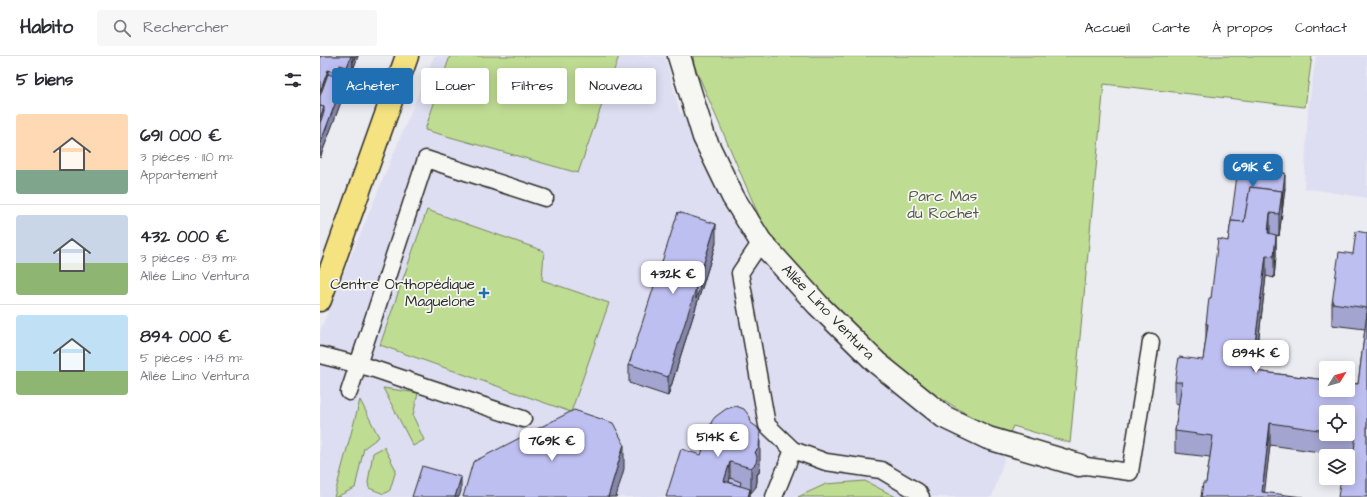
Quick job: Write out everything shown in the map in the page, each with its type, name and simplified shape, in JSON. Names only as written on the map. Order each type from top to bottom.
[{"type":"main road","points":[[320,300],[407,56]]},
{"type":"street","name":"Allée Lino Ventura","points":[[679,56],[704,137],[733,197],[762,242],[818,305],[877,363],[944,417],[988,438],[1079,465]]},
{"type":"lane","points":[[349,392],[426,159],[546,198]]},
{"type":"lane","points":[[762,242],[740,273],[767,425],[793,450],[826,462],[881,470],[918,492],[921,497]]},
{"type":"lane","points":[[1079,465],[1130,472],[1151,342]]},
{"type":"lane","points":[[320,355],[358,364],[523,420]]},
{"type":"lane","points":[[774,497],[793,450]]},
{"type":"shaded area","points":[[434,56],[665,56],[680,113],[695,117],[745,219],[833,332],[885,385],[943,428],[1006,454],[992,497],[320,497],[320,331],[421,87],[421,104],[489,104],[489,68],[429,68]]},
{"type":"shaded area","points":[[1316,56],[1367,56],[1367,198],[1304,188],[1308,110]]},
{"type":"green space","points":[[450,56],[619,56],[615,68],[575,68],[575,104],[602,104],[578,173],[425,130],[434,104],[489,104],[489,68],[446,68]]},
{"type":"green space","name":"Parc Mas du Rochet","points":[[693,56],[1312,56],[1305,107],[1104,84],[1070,443],[1013,426],[1008,437],[968,415],[905,376],[840,312],[765,230],[694,65]]},
{"type":"green space","points":[[427,210],[544,251],[542,280],[609,303],[571,412],[380,345]]},
{"type":"green space","points":[[383,388],[418,393],[413,416],[424,440],[413,446]]},
{"type":"green space","points":[[360,400],[379,437],[364,448],[355,488],[334,497]]},
{"type":"green space","points":[[384,447],[396,470],[390,490],[384,494],[369,488],[368,482],[373,453]]},
{"type":"green space","points":[[865,481],[896,497],[798,497],[826,484]]},
{"type":"building","points":[[320,56],[351,56],[347,67],[340,65],[339,68],[332,68],[332,71],[328,70],[320,92]]},
{"type":"building","points":[[328,74],[332,75],[332,104],[335,104],[320,144],[320,123],[324,112],[324,107],[320,106],[320,96]]},
{"type":"building","points":[[320,106],[324,107],[320,118]]},
{"type":"building","points":[[1238,168],[1285,173],[1282,198],[1282,191],[1250,187],[1244,222],[1231,221]]},
{"type":"building","points":[[1250,187],[1282,191],[1279,214],[1270,213],[1268,233],[1276,235],[1274,256],[1266,255],[1252,368],[1255,368],[1254,371],[1319,379],[1319,397],[1355,397],[1355,384],[1358,384],[1367,313],[1367,497],[1338,497],[1340,485],[1355,485],[1355,405],[1319,405],[1319,430],[1270,423],[1262,492],[1303,497],[1201,497],[1203,483],[1206,483],[1213,436],[1175,431],[1182,382],[1175,382],[1179,357],[1203,360],[1208,324],[1206,324],[1209,298],[1211,298],[1218,239],[1228,241],[1231,221],[1244,222]]},
{"type":"building","points":[[678,212],[716,224],[700,275],[694,275],[691,285],[696,288],[668,377],[629,364],[658,274],[664,276],[668,267],[661,265]]},
{"type":"building","points":[[1356,231],[1367,233],[1367,308],[1332,303],[1339,252],[1353,254]]},
{"type":"building","points":[[694,286],[700,287],[696,299],[696,288]]},
{"type":"building","points":[[736,406],[744,409],[750,417],[751,423],[757,427],[760,432],[759,448],[755,452],[757,457],[756,463],[751,468],[730,462],[724,481],[750,489],[748,497],[666,497],[681,449],[701,455],[712,421],[726,409]]},
{"type":"building","points":[[574,410],[613,423],[624,444],[608,497],[463,497],[473,462]]},
{"type":"building","points":[[422,466],[461,477],[455,497],[412,497]]},
{"type":"building","points":[[730,478],[741,482],[740,486],[729,482]]},
{"type":"place","name":"Centre Orthopédique Maguelone","points":[[484,293]]}]
